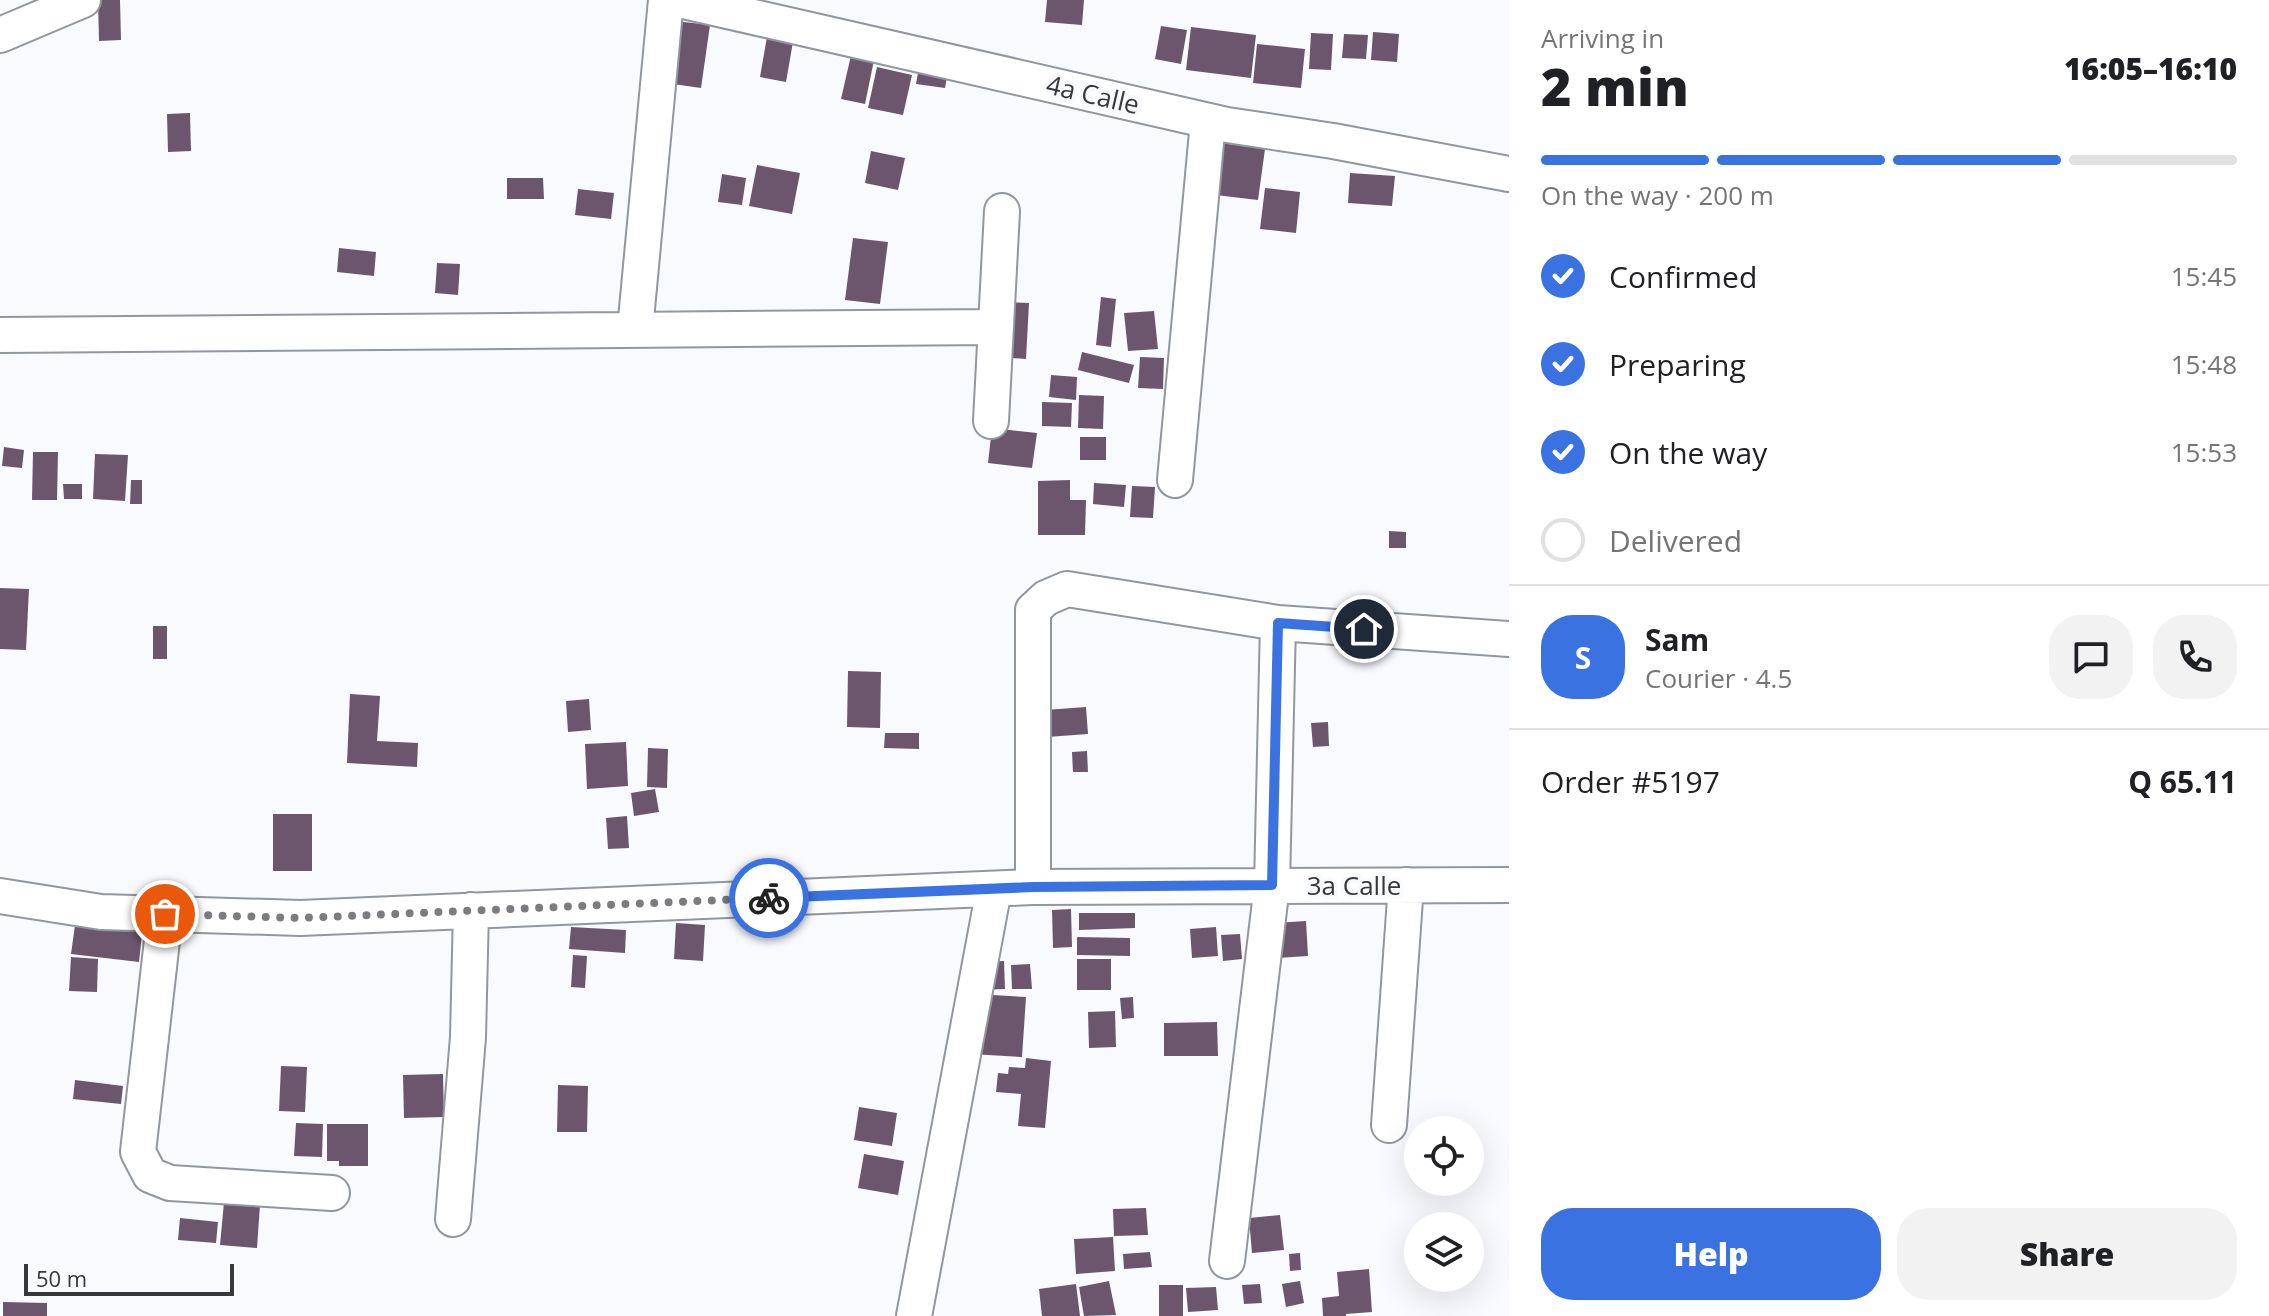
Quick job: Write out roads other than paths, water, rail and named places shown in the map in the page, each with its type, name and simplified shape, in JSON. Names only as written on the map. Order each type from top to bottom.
[{"type":"street","points":[[0,35],[83,0]]},
{"type":"street","points":[[635,330],[666,0]]},
{"type":"street","name":"4a Calle","points":[[679,0],[727,6],[1208,121],[1509,174]]},
{"type":"street","points":[[1175,480],[1208,121]]},
{"type":"street","points":[[991,421],[1002,211]]},
{"type":"street","points":[[0,335],[995,327]]},
{"type":"street","points":[[1033,887],[1033,610],[1046,598],[1067,589],[1278,623],[1509,639]]},
{"type":"street","points":[[1227,1261],[1272,885],[1278,623]]},
{"type":"street","points":[[1389,1125],[1406,885]]},
{"type":"street","name":"3a Calle","points":[[0,896],[101,912],[300,918],[1033,887],[1509,885]]},
{"type":"street","points":[[914,1316],[994,889]]},
{"type":"street","points":[[453,1219],[468,1037],[471,910]]},
{"type":"street","points":[[165,914],[138,1152],[150,1175],[170,1183],[332,1193]]}]
